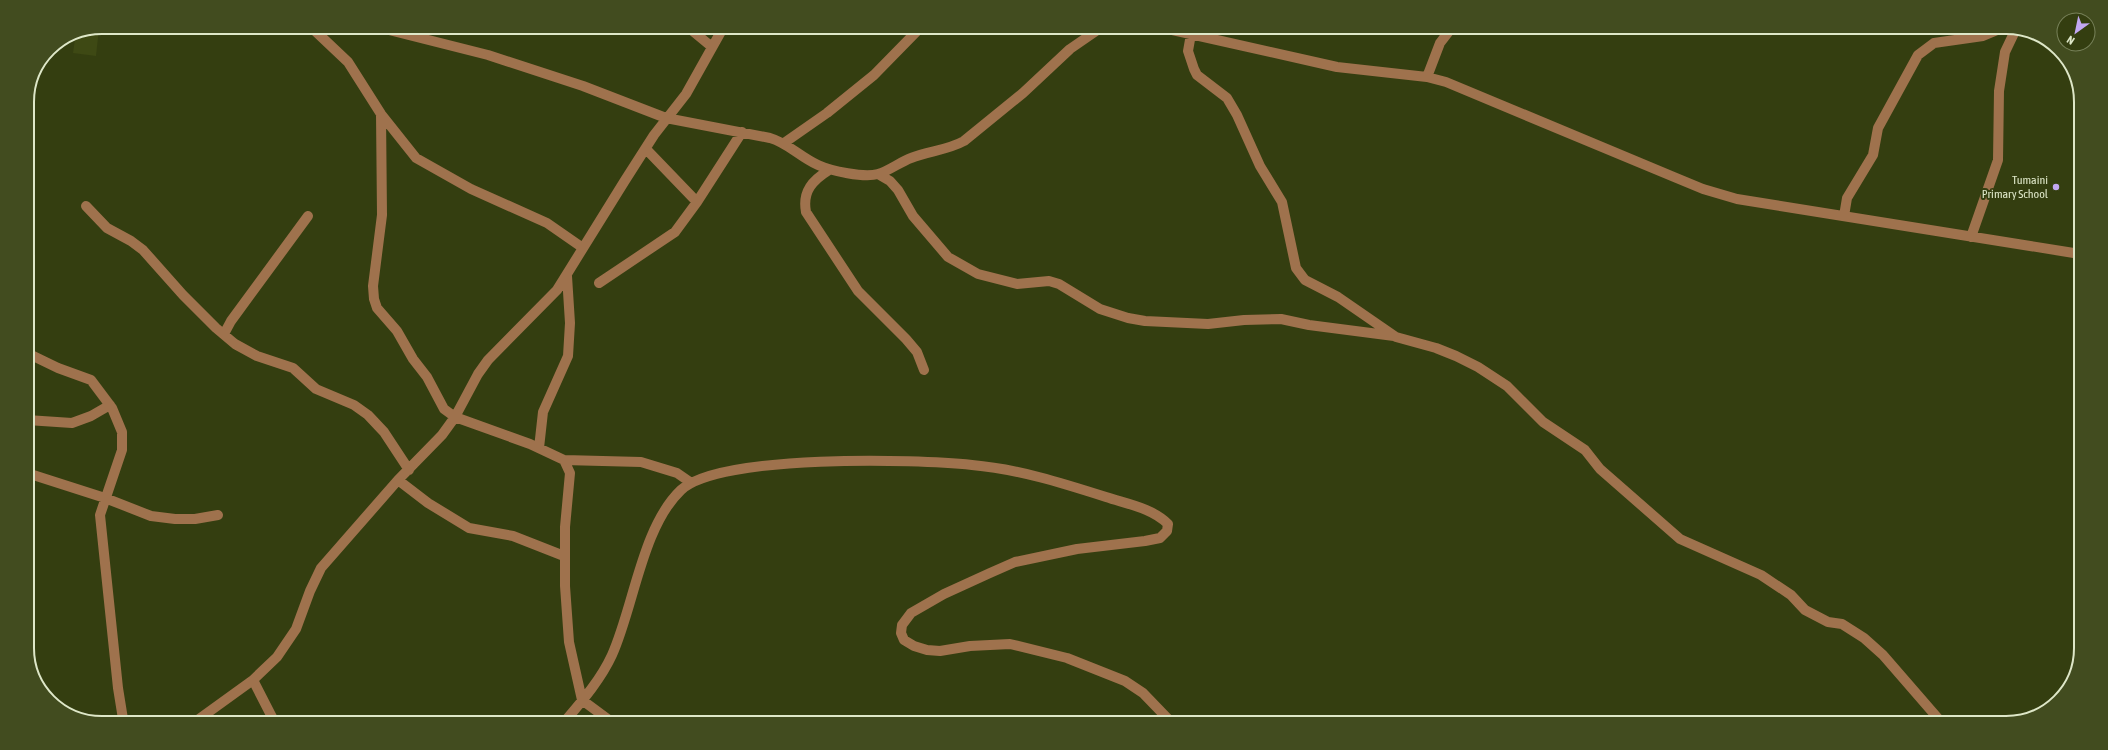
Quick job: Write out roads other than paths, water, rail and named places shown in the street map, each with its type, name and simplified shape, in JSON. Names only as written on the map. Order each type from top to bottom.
[{"type":"street","points":[[318,34],[348,62],[381,114],[409,150],[425,164],[471,189],[547,223],[583,248]]},
{"type":"street","points":[[405,34],[488,55],[583,86],[666,118],[770,138],[784,143],[806,159],[830,170],[878,174],[890,181],[898,190],[913,216],[948,257],[978,274],[1017,284],[1050,281],[1059,284],[1100,309],[1128,318],[1145,321],[1208,324],[1244,320],[1281,319],[1309,325],[1396,336],[1436,348],[1478,367],[1515,392],[1549,427],[1585,450],[1600,469],[1680,539],[1761,575],[1780,586],[1805,610],[1828,622],[1842,624],[1864,638],[1883,655],[1936,716]]},
{"type":"street","points":[[696,34],[712,48]]},
{"type":"street","points":[[203,716],[253,680],[277,657],[292,636],[321,568],[365,520],[398,480],[432,447],[455,417],[478,374],[488,360],[546,303],[567,276],[583,248],[666,118],[686,94],[720,34]]},
{"type":"street","points":[[784,143],[827,113],[874,75],[914,34]]},
{"type":"street","points":[[878,174],[911,158],[953,147],[964,141],[1023,93],[1070,49],[1092,34]]},
{"type":"street","points":[[1396,336],[1338,297],[1309,282],[1299,274],[1296,268],[1280,197],[1260,166],[1231,104],[1218,90],[1197,75],[1188,50],[1191,34],[1337,67],[1427,76],[1466,90],[1703,189],[1737,199],[1971,237],[2023,243],[2074,253]]},
{"type":"street","points":[[1427,76],[1440,43],[1447,34]]},
{"type":"street","points":[[1844,216],[1847,198],[1873,155],[1878,128],[1918,55],[1934,43],[1988,34]]},
{"type":"street","points":[[1971,237],[1998,160],[1999,91],[2005,52],[2014,35]]},
{"type":"street","points":[[381,114],[382,227],[374,286],[374,299],[377,308],[397,331],[413,359],[427,377],[440,404],[455,417],[539,448],[564,460],[641,462],[677,473],[690,482]]},
{"type":"street","points":[[599,283],[671,235],[697,202],[742,132]]},
{"type":"street","points":[[646,149],[697,202]]},
{"type":"street","points":[[830,170],[810,184],[805,198],[806,212],[858,291],[917,352],[924,370]]},
{"type":"street","points":[[86,206],[107,228],[131,241],[143,250],[166,277],[224,334],[246,351],[293,368],[316,389],[362,410],[384,432],[409,470]]},
{"type":"street","points":[[224,334],[231,321],[308,216]]},
{"type":"street","points":[[539,448],[543,412],[568,356],[570,323],[567,276]]},
{"type":"street","points":[[34,356],[58,368],[91,380],[110,405],[121,426],[123,444],[100,516],[118,688],[123,716]]},
{"type":"street","points":[[34,421],[72,424],[91,416],[110,405]]},
{"type":"street","points":[[564,460],[570,473],[564,556],[569,642],[582,700],[604,716]]},
{"type":"street","points":[[569,716],[602,674],[612,656],[627,616],[648,544],[664,512],[680,491],[690,482],[729,470],[781,464],[889,462],[970,465],[1031,474],[1118,501],[1160,517],[1168,524],[1167,531],[1160,538],[1077,549],[1015,562],[944,594],[911,613],[902,624],[901,632],[904,640],[914,646],[927,650],[940,651],[970,646],[1010,644],[1067,658],[1125,681],[1143,693],[1165,716]]},
{"type":"street","points":[[34,475],[105,498],[151,516],[165,519],[195,519],[218,515]]},
{"type":"street","points":[[398,480],[437,509],[469,528],[512,536],[564,556]]},
{"type":"street","points":[[253,680],[271,716]]},
{"type":"place","name":"Tumaini Primary School","points":[[2056,187]]}]
